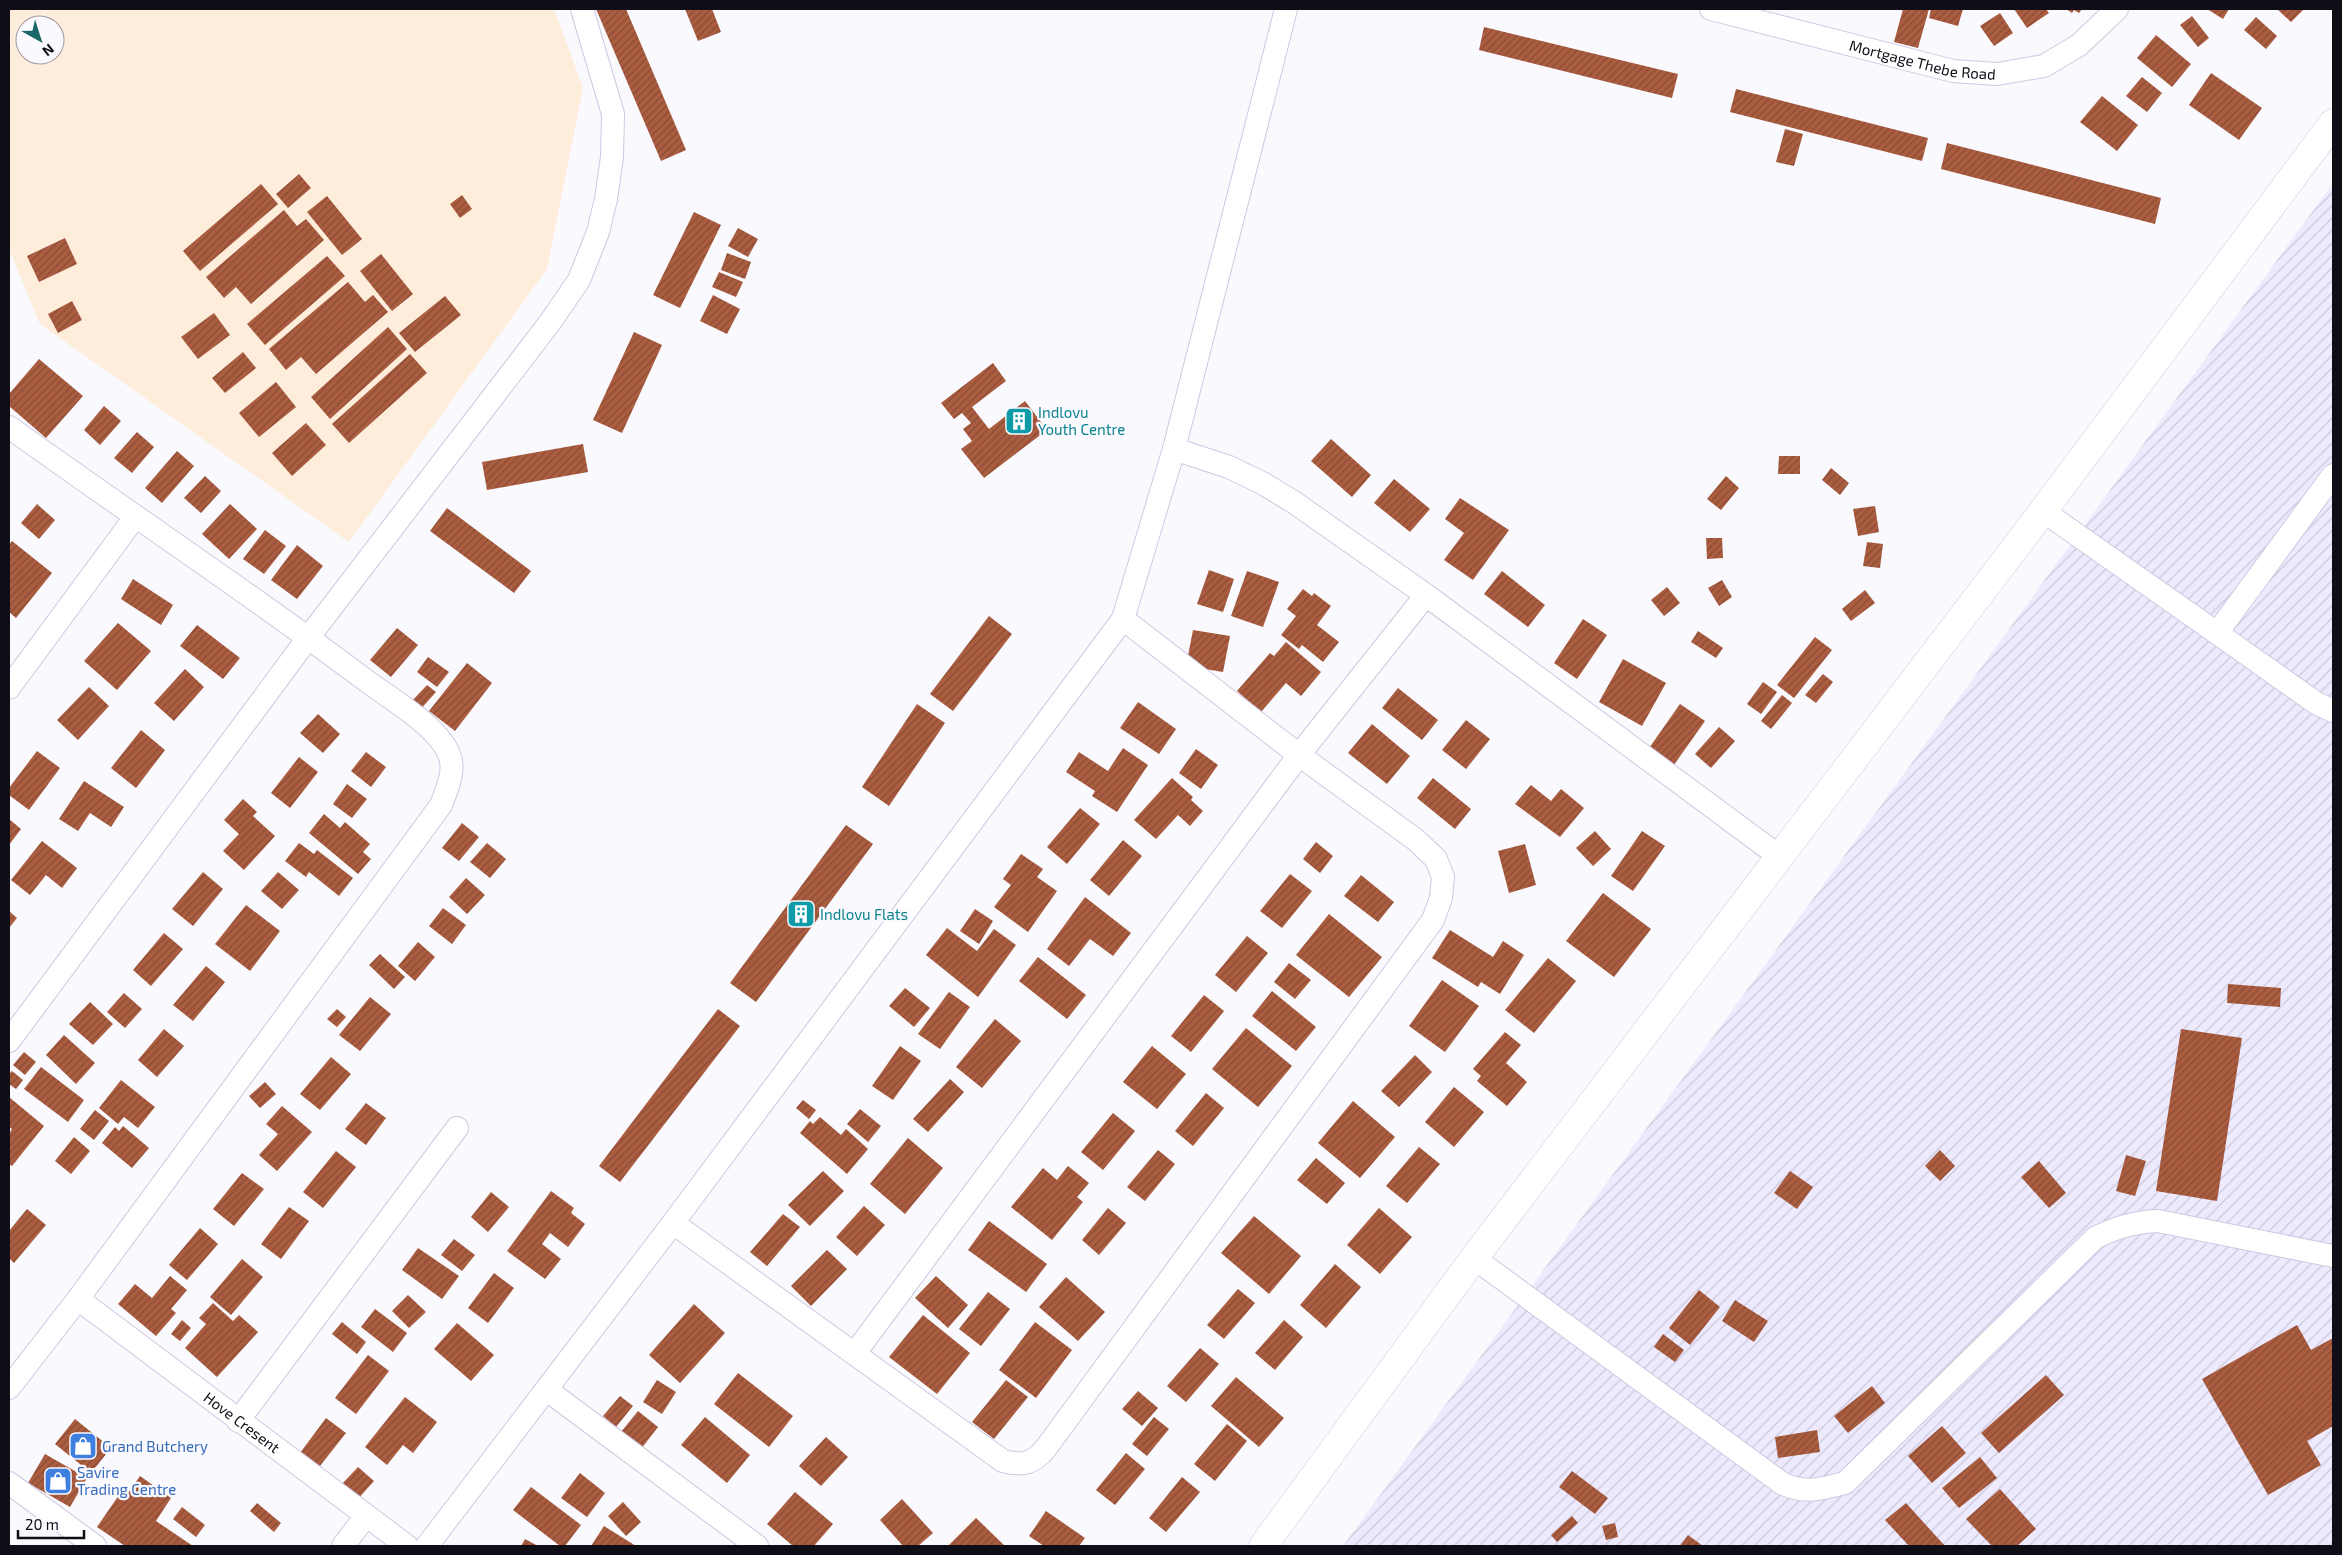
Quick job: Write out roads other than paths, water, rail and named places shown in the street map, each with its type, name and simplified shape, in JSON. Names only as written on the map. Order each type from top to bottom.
[{"type":"street","points":[[9,1041],[308,638],[552,321],[579,280],[598,232],[606,199],[613,114],[582,9]]},
{"type":"street","points":[[427,1546],[673,1224],[1123,619],[1174,449],[1286,9]]},
{"type":"street","name":"Mortgage Thebe Road","points":[[1711,9],[1953,71],[1998,74],[2044,66],[2079,45],[2118,9]]},
{"type":"street","points":[[1263,1546],[1474,1258],[2043,511],[2333,123]]},
{"type":"street","points":[[9,427],[308,638],[429,728],[450,754],[452,767],[449,784],[441,805],[78,1299],[9,1388]]},
{"type":"street","points":[[1174,449],[1229,467],[1264,484],[1426,595],[1780,857]]},
{"type":"street","points":[[2217,634],[2333,475]]},
{"type":"street","points":[[2043,511],[2316,703],[2333,711]]},
{"type":"street","points":[[9,688],[135,517]]},
{"type":"street","points":[[855,1353],[1299,755],[1426,595]]},
{"type":"street","points":[[673,1224],[1003,1461],[1022,1464],[1029,1463],[1038,1458],[1046,1448],[1434,920],[1442,898],[1442,877],[1436,859],[1416,840],[1299,755],[1123,619]]},
{"type":"street","points":[[238,1421],[457,1128]]},
{"type":"street","points":[[1474,1258],[1783,1484],[1800,1491],[1820,1489],[1845,1483],[2095,1238],[2118,1226],[2158,1221],[2333,1256]]},
{"type":"street","name":"Hove Cresent","points":[[78,1299],[238,1421],[407,1546]]},
{"type":"street","points":[[547,1390],[758,1546]]},
{"type":"street","points":[[9,1483],[95,1546]]},
{"type":"street","points":[[343,1546],[366,1516]]},
{"type":"place","name":"Indlovu Youth Centre","points":[[1019,421]]},
{"type":"place","name":"Indlovu Flats","points":[[801,914]]},
{"type":"place","name":"Grand Butchery","points":[[83,1446]]},
{"type":"place","name":"Savire Trading Centre","points":[[58,1481]]}]
